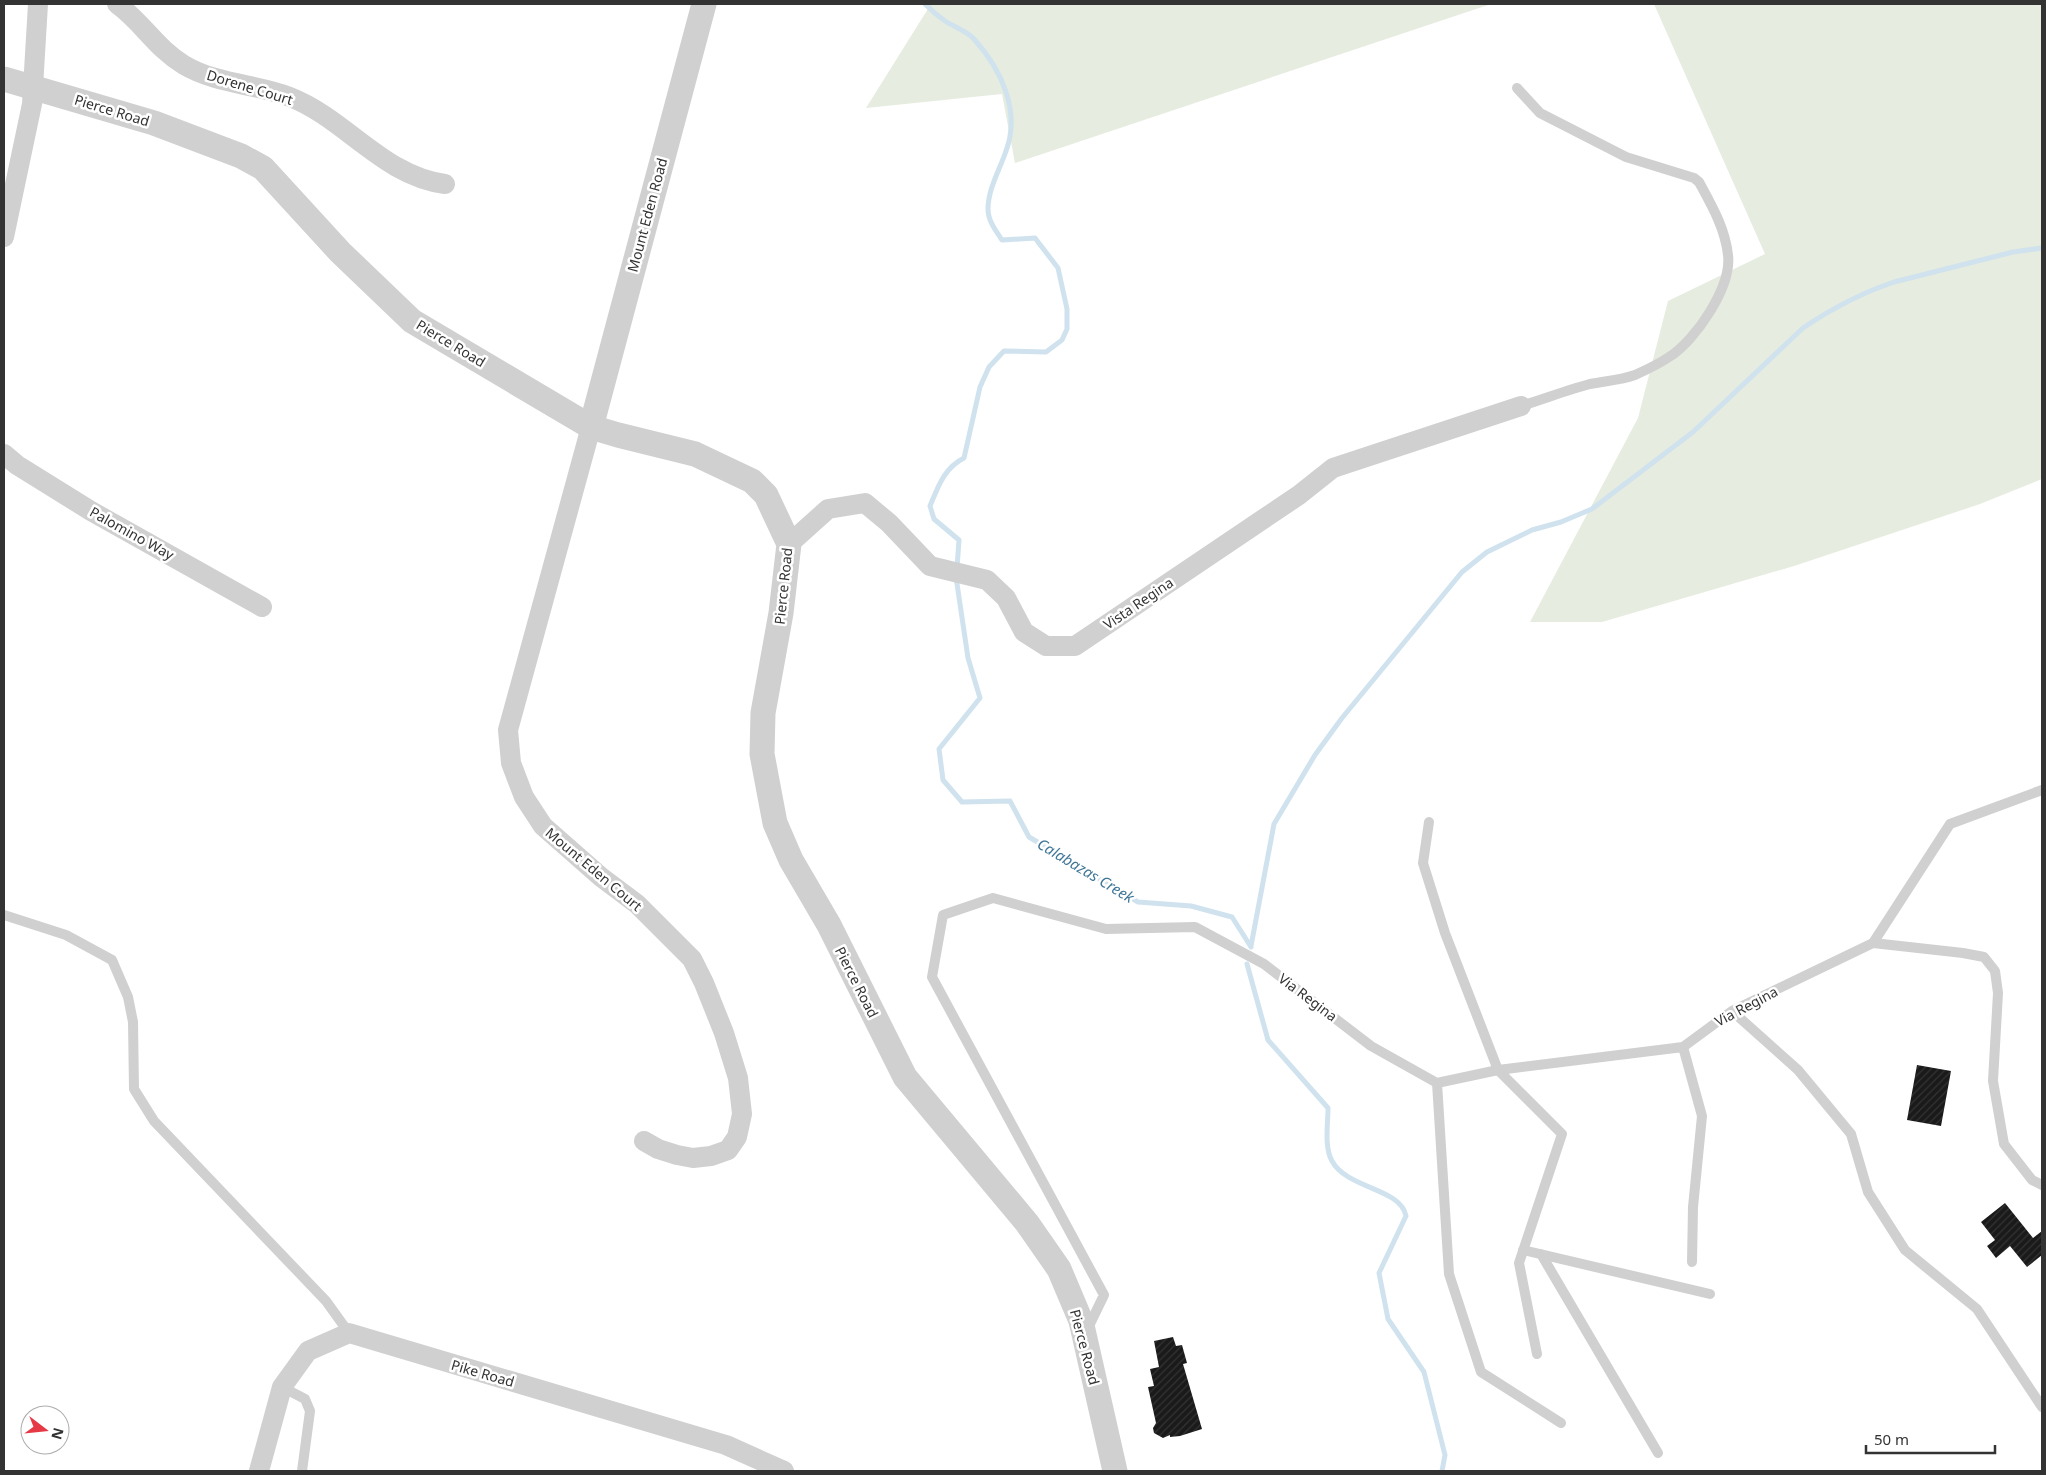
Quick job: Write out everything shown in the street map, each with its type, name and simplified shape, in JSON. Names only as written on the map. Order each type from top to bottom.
[{"type":"street","points":[[4,237],[32,104],[38,4]]},
{"type":"street","name":"Dorene Court","points":[[117,4],[126,10],[163,51],[186,66],[209,76],[290,97],[321,115],[394,167],[429,182],[445,184]]},
{"type":"street","name":"Mount Eden Road","points":[[592,427],[704,4]]},
{"type":"street","name":"Pierce Road","points":[[4,79],[154,123],[241,156],[263,168],[340,252],[412,321],[592,427],[695,454],[752,481],[766,495],[789,544],[781,613],[763,713],[762,754],[775,822],[791,860],[829,925],[905,1076],[1027,1223],[1059,1269],[1081,1321],[1115,1471]]},
{"type":"street","name":"Vista Regina","points":[[789,544],[828,509],[865,503],[889,524],[930,566],[987,580],[1006,598],[1024,632],[1046,646],[1076,646],[1299,495],[1333,468],[1521,406]]},
{"type":"street","name":"Mount Eden Court","points":[[592,427],[508,730],[511,763],[524,797],[544,826],[600,877],[638,904],[692,959],[724,1033],[738,1078],[742,1114],[737,1137],[728,1150],[711,1156],[693,1158],[668,1152],[644,1141]]},
{"type":"street","name":"Palomino Way","points":[[4,454],[17,465],[91,511],[262,607]]},
{"type":"street","points":[[259,1471],[282,1387],[308,1351],[348,1333]]},
{"type":"street","name":"Pike Road","points":[[348,1333],[726,1445],[784,1471]]},
{"type":"lane","points":[[1518,88],[1540,113],[1626,157],[1694,178],[1699,182],[1721,224],[1728,255],[1728,267],[1724,282],[1708,314],[1692,336],[1670,356],[1634,375],[1589,385],[1521,406]]},
{"type":"lane","points":[[2042,790],[1950,824],[1873,943],[1984,957],[1995,971],[1998,993],[1994,1082],[2004,1144],[2032,1180],[2042,1185]]},
{"type":"lane","points":[[1429,822],[1423,863],[1446,933],[1498,1070],[1562,1134],[1519,1263],[1537,1354]]},
{"type":"lane","name":"Via Regina","points":[[1084,1336],[1104,1295],[932,977],[943,916],[993,898],[1106,929],[1195,926],[1264,964],[1370,1046],[1437,1083],[1498,1070],[1683,1047],[1732,1011],[1873,943]]},
{"type":"lane","points":[[4,915],[66,936],[112,960],[128,997],[133,1022],[134,1089],[154,1121],[326,1301],[348,1333]]},
{"type":"lane","points":[[1732,1011],[1798,1070],[1851,1134],[1868,1192],[1904,1250],[1977,1309],[2042,1407]]},
{"type":"lane","points":[[1683,1047],[1702,1116],[1694,1208],[1692,1262]]},
{"type":"lane","points":[[1437,1083],[1449,1274],[1481,1372],[1561,1423]]},
{"type":"lane","points":[[1523,1250],[1710,1294]]},
{"type":"lane","points":[[1540,1254],[1658,1453]]},
{"type":"lane","points":[[282,1387],[305,1399],[310,1410],[302,1471]]},
{"type":"shaded area","points":[[931,4],[1491,4],[1015,163],[1002,94],[866,108]]},
{"type":"shaded area","points":[[1654,4],[2042,4],[2042,479],[1980,504],[1794,566],[1602,622],[1530,622],[1638,418],[1668,301],[1765,254]]},
{"type":"building","points":[[1917,1065],[1951,1071],[1941,1126],[1907,1120]]},
{"type":"building","points":[[2005,1203],[2033,1238],[2042,1231],[2042,1255],[2027,1267],[2010,1246],[1996,1258],[1987,1246],[1995,1240],[1981,1222]]},
{"type":"building","points":[[1173,1337],[1176,1346],[1182,1345],[1187,1363],[1183,1364],[1202,1429],[1180,1436],[1170,1437],[1170,1435],[1163,1438],[1154,1433],[1153,1428],[1156,1423],[1148,1387],[1154,1386],[1150,1369],[1159,1367],[1154,1341]]},
{"type":"waterway","name":"Calabazas Creek","points":[[925,4],[945,21],[971,36],[984,51],[1000,77],[1010,106],[1010,136],[990,194],[989,218],[1002,240],[1035,238],[1058,268],[1067,309],[1067,329],[1062,340],[1046,352],[1004,351],[989,367],[980,387],[964,458],[951,467],[939,485],[930,506],[934,519],[959,540],[957,568]]},
{"type":"waterway","points":[[1251,946],[1274,824],[1315,755],[1342,718],[1462,572],[1487,552],[1532,530],[1561,522],[1592,509],[1693,432],[1803,328],[1824,314],[1858,296],[1894,282],[2013,252],[2042,248]]},
{"type":"waterway","name":"Calabazas Creek","points":[[956,577],[968,658],[980,698],[939,749],[943,780],[962,802],[1010,801],[1029,837],[1138,902],[1191,906],[1232,917],[1251,947]]},
{"type":"waterway","name":"Calabazas Creek","points":[[1247,964],[1268,1040],[1328,1108],[1327,1142],[1332,1161],[1339,1170],[1349,1177],[1394,1200],[1402,1207],[1406,1216],[1379,1273],[1388,1319],[1424,1372],[1445,1455],[1442,1471]]}]
